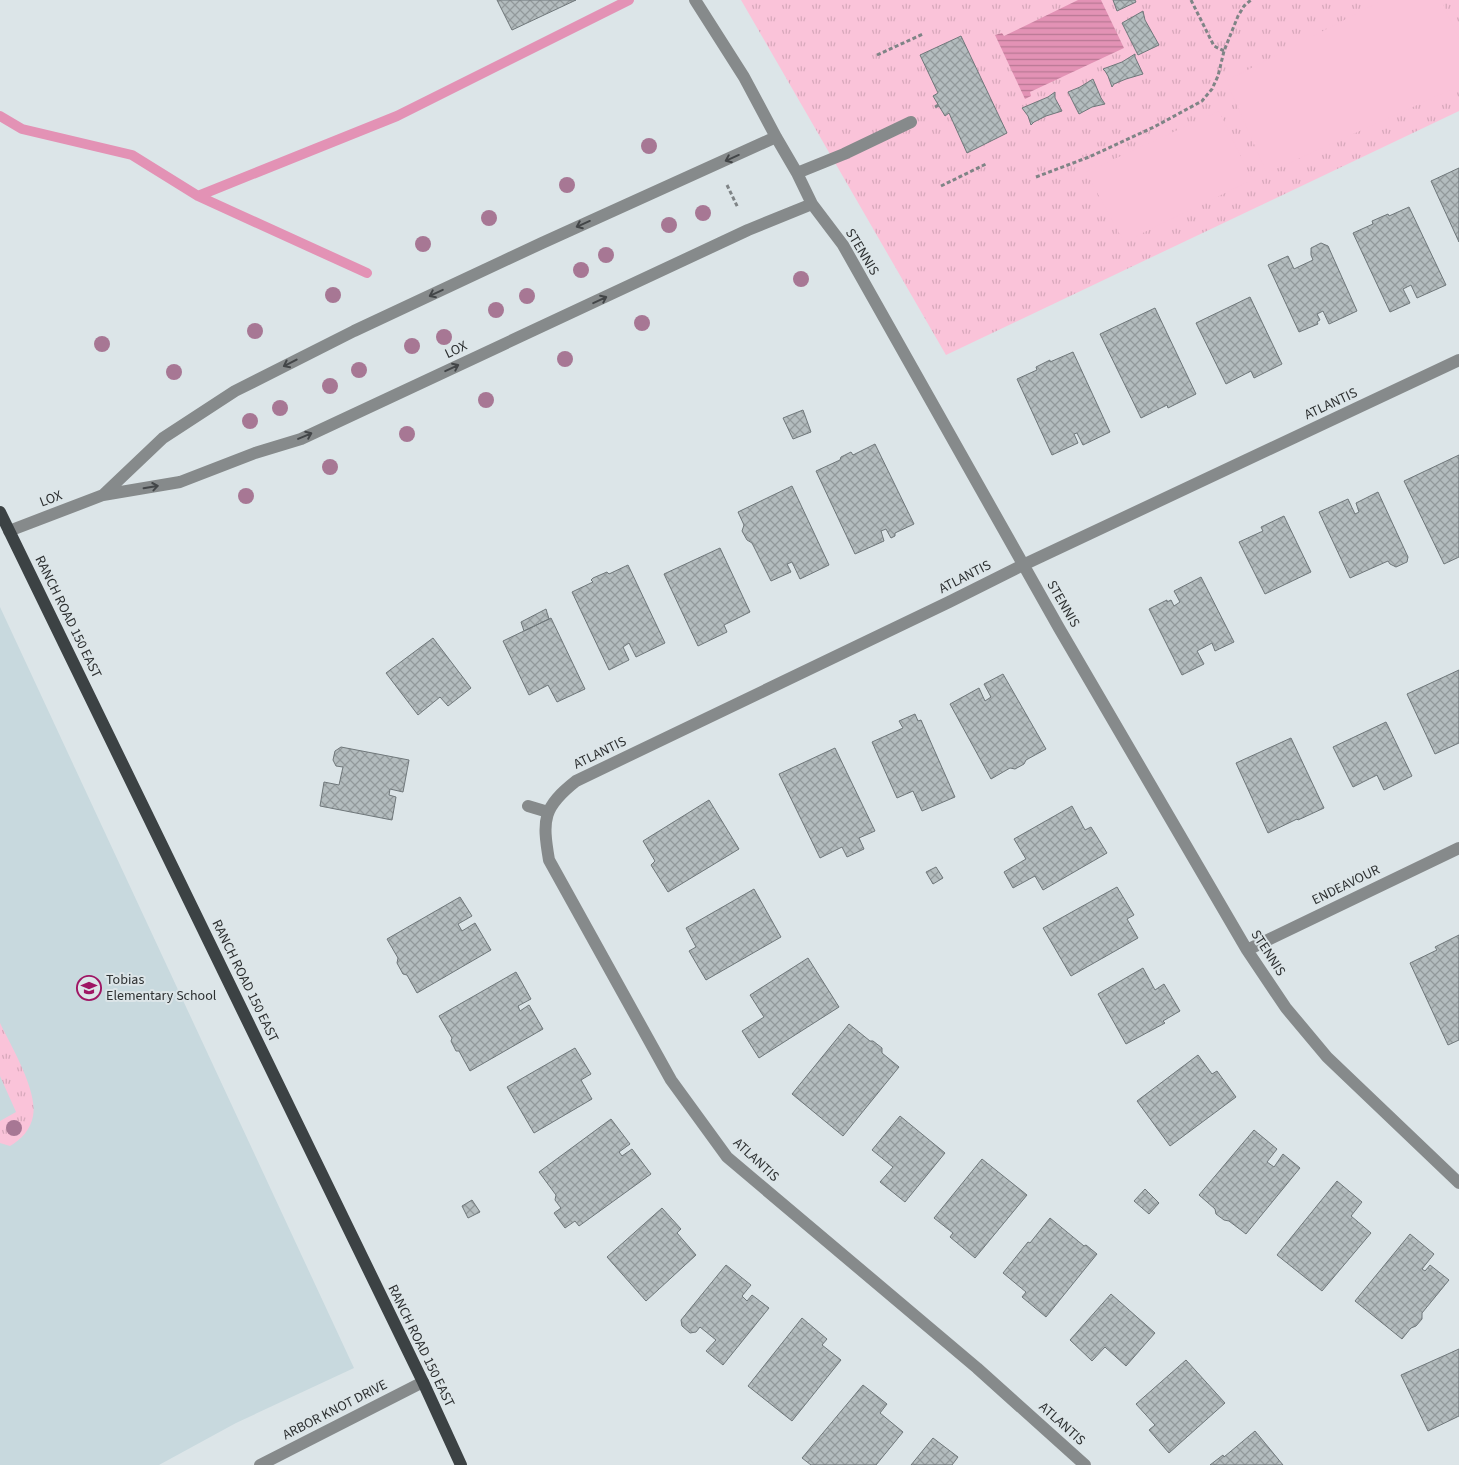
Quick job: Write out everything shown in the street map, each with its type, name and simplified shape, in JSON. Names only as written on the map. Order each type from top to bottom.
[{"type":"main road","name":"RANCH ROAD 150 EAST","points":[[0,512],[423,1382],[461,1465]]},
{"type":"street","name":"STENNIS","points":[[695,0],[744,78],[797,173],[812,204],[843,245],[1023,565],[1247,950],[1286,1008],[1327,1057],[1459,1183]]},
{"type":"street","points":[[797,173],[844,154],[911,122]]},
{"type":"street","name":"LOX","points":[[103,495],[163,438],[235,390],[363,327],[542,243],[776,137]]},
{"type":"street","name":"LOX","points":[[9,531],[103,495],[180,482],[300,438],[742,233],[812,204]]},
{"type":"street","name":"ATLANTIS","points":[[1085,1465],[977,1368],[727,1157],[671,1080],[549,860],[545,834],[548,812],[560,794],[576,781],[1023,565],[1459,360]]},
{"type":"street","points":[[528,806],[548,812]]},
{"type":"street","name":"ENDEAVOUR","points":[[1247,950],[1459,848]]},
{"type":"street","name":"ARBOR KNOT DRIVE","points":[[260,1465],[423,1382]]},
{"type":"path","points":[[1191,0],[1214,46],[1224,51]]},
{"type":"path","points":[[1036,177],[1089,157],[1154,127],[1202,101],[1212,89],[1218,76],[1224,51],[1238,16],[1244,6],[1251,0]]},
{"type":"path","points":[[877,55],[923,34]]},
{"type":"path","points":[[940,186],[986,164]]},
{"type":"path","points":[[725,181],[742,216]]},
{"type":"shaded area","points":[[1078,0],[1101,0],[1124,48],[1030,92],[1031,96],[1025,99],[995,35],[1002,33],[1004,36]]},
{"type":"shaded area","name":"Tobias Elementary School","points":[[0,607],[354,1368],[236,1423],[159,1465],[0,1465]]},
{"type":"green space","points":[[741,0],[1459,0],[1459,111],[946,355]]},
{"type":"green space","points":[[1383,0],[1441,0],[1459,39],[1459,86],[1267,173],[1226,81]]},
{"type":"green space","points":[[1219,111],[1252,180],[1124,242],[1086,172]]},
{"type":"green space","points":[[0,1023],[28,1082],[33,1106],[32,1121],[28,1130],[18,1141],[10,1146],[0,1143],[0,1121],[16,1112],[0,1076]]},
{"type":"building","points":[[497,0],[576,0],[512,30]]},
{"type":"building","points":[[1113,0],[1135,0],[1136,2],[1117,11]]},
{"type":"building","points":[[1143,11],[1145,20],[1159,45],[1138,55],[1122,23]]},
{"type":"building","points":[[961,36],[1007,133],[967,153],[949,113],[945,116],[933,96],[938,93],[920,55]]},
{"type":"building","points":[[1135,54],[1143,74],[1114,84],[1112,87],[1103,69],[1122,62]]},
{"type":"building","points":[[1093,79],[1105,104],[1092,107],[1079,114],[1068,92]]},
{"type":"building","points":[[1055,92],[1055,98],[1062,111],[1046,116],[1031,125],[1028,116],[1022,108]]},
{"type":"building","points":[[1459,168],[1459,242],[1431,181]]},
{"type":"building","points":[[1409,207],[1446,285],[1417,298],[1411,285],[1403,289],[1410,303],[1390,312],[1353,233],[1373,224],[1372,221]]},
{"type":"building","points":[[1321,243],[1328,246],[1357,311],[1329,324],[1323,311],[1317,314],[1320,320],[1317,322],[1318,324],[1299,332],[1268,265],[1288,256],[1294,269],[1313,260],[1311,248]]},
{"type":"building","points":[[1250,297],[1282,364],[1254,378],[1251,371],[1226,384],[1196,323]]},
{"type":"building","points":[[1155,308],[1196,394],[1168,408],[1167,405],[1141,418],[1100,334]]},
{"type":"building","points":[[1073,352],[1110,432],[1083,445],[1077,433],[1074,434],[1078,443],[1052,455],[1017,379],[1037,370],[1036,367],[1050,360],[1050,362]]},
{"type":"building","points":[[803,410],[811,432],[793,439],[783,418]]},
{"type":"building","points":[[875,444],[914,524],[895,533],[895,536],[891,538],[886,529],[881,531],[884,541],[855,554],[816,471],[840,460],[841,457],[851,452],[853,455]]},
{"type":"building","points":[[1459,455],[1459,557],[1444,564],[1404,481]]},
{"type":"building","points":[[792,486],[829,565],[800,579],[792,562],[787,564],[791,572],[771,581],[752,543],[747,540],[742,531],[744,525],[738,512]]},
{"type":"building","points":[[1378,492],[1408,557],[1407,562],[1396,567],[1388,561],[1350,578],[1319,512],[1348,499],[1355,514],[1359,512],[1356,503]]},
{"type":"building","points":[[1284,516],[1311,572],[1265,594],[1239,542],[1263,531],[1261,527]]},
{"type":"building","points":[[720,548],[750,612],[724,625],[727,632],[698,646],[664,574]]},
{"type":"building","points":[[628,565],[665,643],[636,657],[629,643],[623,647],[629,660],[609,670],[572,592],[593,582],[591,580],[593,578],[607,572],[609,574]]},
{"type":"building","points":[[1201,577],[1234,642],[1215,651],[1212,643],[1197,651],[1204,664],[1182,675],[1149,609],[1167,600],[1167,602],[1171,600],[1174,606],[1180,602],[1174,591]]},
{"type":"building","points":[[546,609],[549,619],[524,631],[521,622]]},
{"type":"building","points":[[551,618],[585,689],[557,702],[548,685],[529,695],[503,641]]},
{"type":"building","points":[[433,638],[471,688],[448,706],[440,697],[418,715],[386,673]]},
{"type":"building","points":[[1459,670],[1459,743],[1435,754],[1407,694]]},
{"type":"building","points":[[1003,674],[1046,749],[1026,760],[1024,764],[1015,769],[1010,768],[991,779],[950,704],[979,688],[985,701],[991,697],[984,684]]},
{"type":"building","points":[[915,714],[918,721],[921,720],[955,797],[922,811],[913,791],[897,798],[872,742],[903,728],[899,721]]},
{"type":"building","points":[[1386,722],[1412,776],[1384,790],[1377,775],[1353,787],[1333,747]]},
{"type":"building","points":[[1291,738],[1324,808],[1268,833],[1236,763]]},
{"type":"building","points":[[341,747],[409,760],[403,792],[390,789],[389,795],[396,797],[392,820],[320,806],[324,782],[339,785],[343,767],[336,766],[333,760],[335,751]]},
{"type":"building","points":[[835,748],[875,831],[859,838],[864,849],[847,857],[842,847],[820,858],[779,774]]},
{"type":"building","points":[[709,800],[739,849],[668,892],[651,865],[655,861],[643,841]]},
{"type":"building","points":[[1072,806],[1085,830],[1091,827],[1107,853],[1043,890],[1035,876],[1013,888],[1004,872],[1026,859],[1014,839]]},
{"type":"building","points":[[936,867],[943,878],[933,884],[926,872]]},
{"type":"building","points":[[1117,887],[1134,915],[1127,919],[1138,938],[1071,976],[1043,928]]},
{"type":"building","points":[[754,889],[781,937],[706,980],[689,951],[696,947],[686,928]]},
{"type":"building","points":[[460,897],[472,916],[458,924],[462,931],[475,923],[491,950],[417,993],[407,975],[403,974],[397,963],[398,958],[387,939]]},
{"type":"building","points":[[1459,935],[1459,1040],[1448,1045],[1410,963],[1437,950],[1435,947]]},
{"type":"building","points":[[808,958],[839,1007],[759,1058],[742,1031],[764,1017],[750,995]]},
{"type":"building","points":[[1143,968],[1155,990],[1164,984],[1180,1011],[1163,1021],[1165,1023],[1126,1044],[1098,994]]},
{"type":"building","points":[[516,972],[531,999],[518,1006],[520,1011],[529,1005],[543,1029],[470,1071],[459,1051],[456,1051],[451,1041],[452,1038],[439,1016]]},
{"type":"building","points":[[849,1024],[882,1048],[882,1053],[899,1067],[843,1136],[792,1094]]},
{"type":"building","points":[[575,1048],[591,1074],[581,1080],[592,1099],[534,1133],[507,1087]]},
{"type":"building","points":[[1198,1055],[1212,1074],[1217,1071],[1236,1097],[1170,1146],[1137,1101]]},
{"type":"building","points":[[900,1116],[945,1153],[905,1202],[880,1182],[893,1167],[872,1150]]},
{"type":"building","points":[[611,1119],[630,1144],[619,1152],[622,1156],[632,1149],[651,1174],[579,1226],[575,1221],[565,1228],[554,1213],[561,1208],[555,1200],[556,1195],[539,1172]]},
{"type":"building","points":[[1254,1130],[1277,1149],[1267,1162],[1274,1167],[1283,1154],[1300,1168],[1246,1234],[1216,1214],[1215,1209],[1199,1195]]},
{"type":"building","points":[[982,1159],[1027,1195],[975,1258],[950,1237],[953,1233],[934,1218]]},
{"type":"building","points":[[1337,1181],[1362,1202],[1351,1216],[1371,1233],[1322,1291],[1277,1255]]},
{"type":"building","points":[[1145,1189],[1159,1203],[1149,1214],[1134,1201]]},
{"type":"building","points":[[472,1200],[480,1212],[468,1218],[462,1206]]},
{"type":"building","points":[[662,1208],[681,1229],[677,1233],[696,1255],[646,1301],[607,1257]]},
{"type":"building","points":[[1050,1218],[1084,1246],[1086,1245],[1097,1254],[1046,1317],[1022,1297],[1026,1292],[1003,1273]]},
{"type":"building","points":[[1410,1234],[1434,1254],[1422,1269],[1425,1271],[1430,1265],[1449,1280],[1422,1313],[1422,1319],[1402,1339],[1355,1301]]},
{"type":"building","points":[[726,1265],[751,1285],[742,1296],[747,1301],[752,1295],[769,1308],[723,1365],[706,1351],[716,1340],[700,1327],[696,1332],[690,1333],[682,1326],[681,1320]]},
{"type":"building","points":[[1111,1294],[1155,1333],[1126,1366],[1105,1347],[1092,1361],[1070,1340]]},
{"type":"building","points":[[802,1318],[827,1339],[822,1345],[841,1360],[792,1421],[748,1386]]},
{"type":"building","points":[[1459,1349],[1459,1416],[1428,1431],[1401,1375]]},
{"type":"building","points":[[1186,1360],[1225,1403],[1169,1453],[1149,1430],[1155,1425],[1136,1404]]},
{"type":"building","points":[[863,1385],[887,1404],[880,1413],[903,1432],[876,1465],[811,1465],[802,1458]]},
{"type":"building","points":[[1255,1431],[1283,1465],[1210,1465],[1223,1455],[1224,1457]]},
{"type":"building","points":[[933,1438],[958,1457],[952,1465],[911,1465]]},
{"type":"waterway","points":[[198,196],[397,116],[629,0]]},
{"type":"waterway","points":[[0,116],[22,129],[132,155],[198,196],[367,273]]},
{"type":"place","name":"Tobias Elementary School","points":[[89,988]]}]
